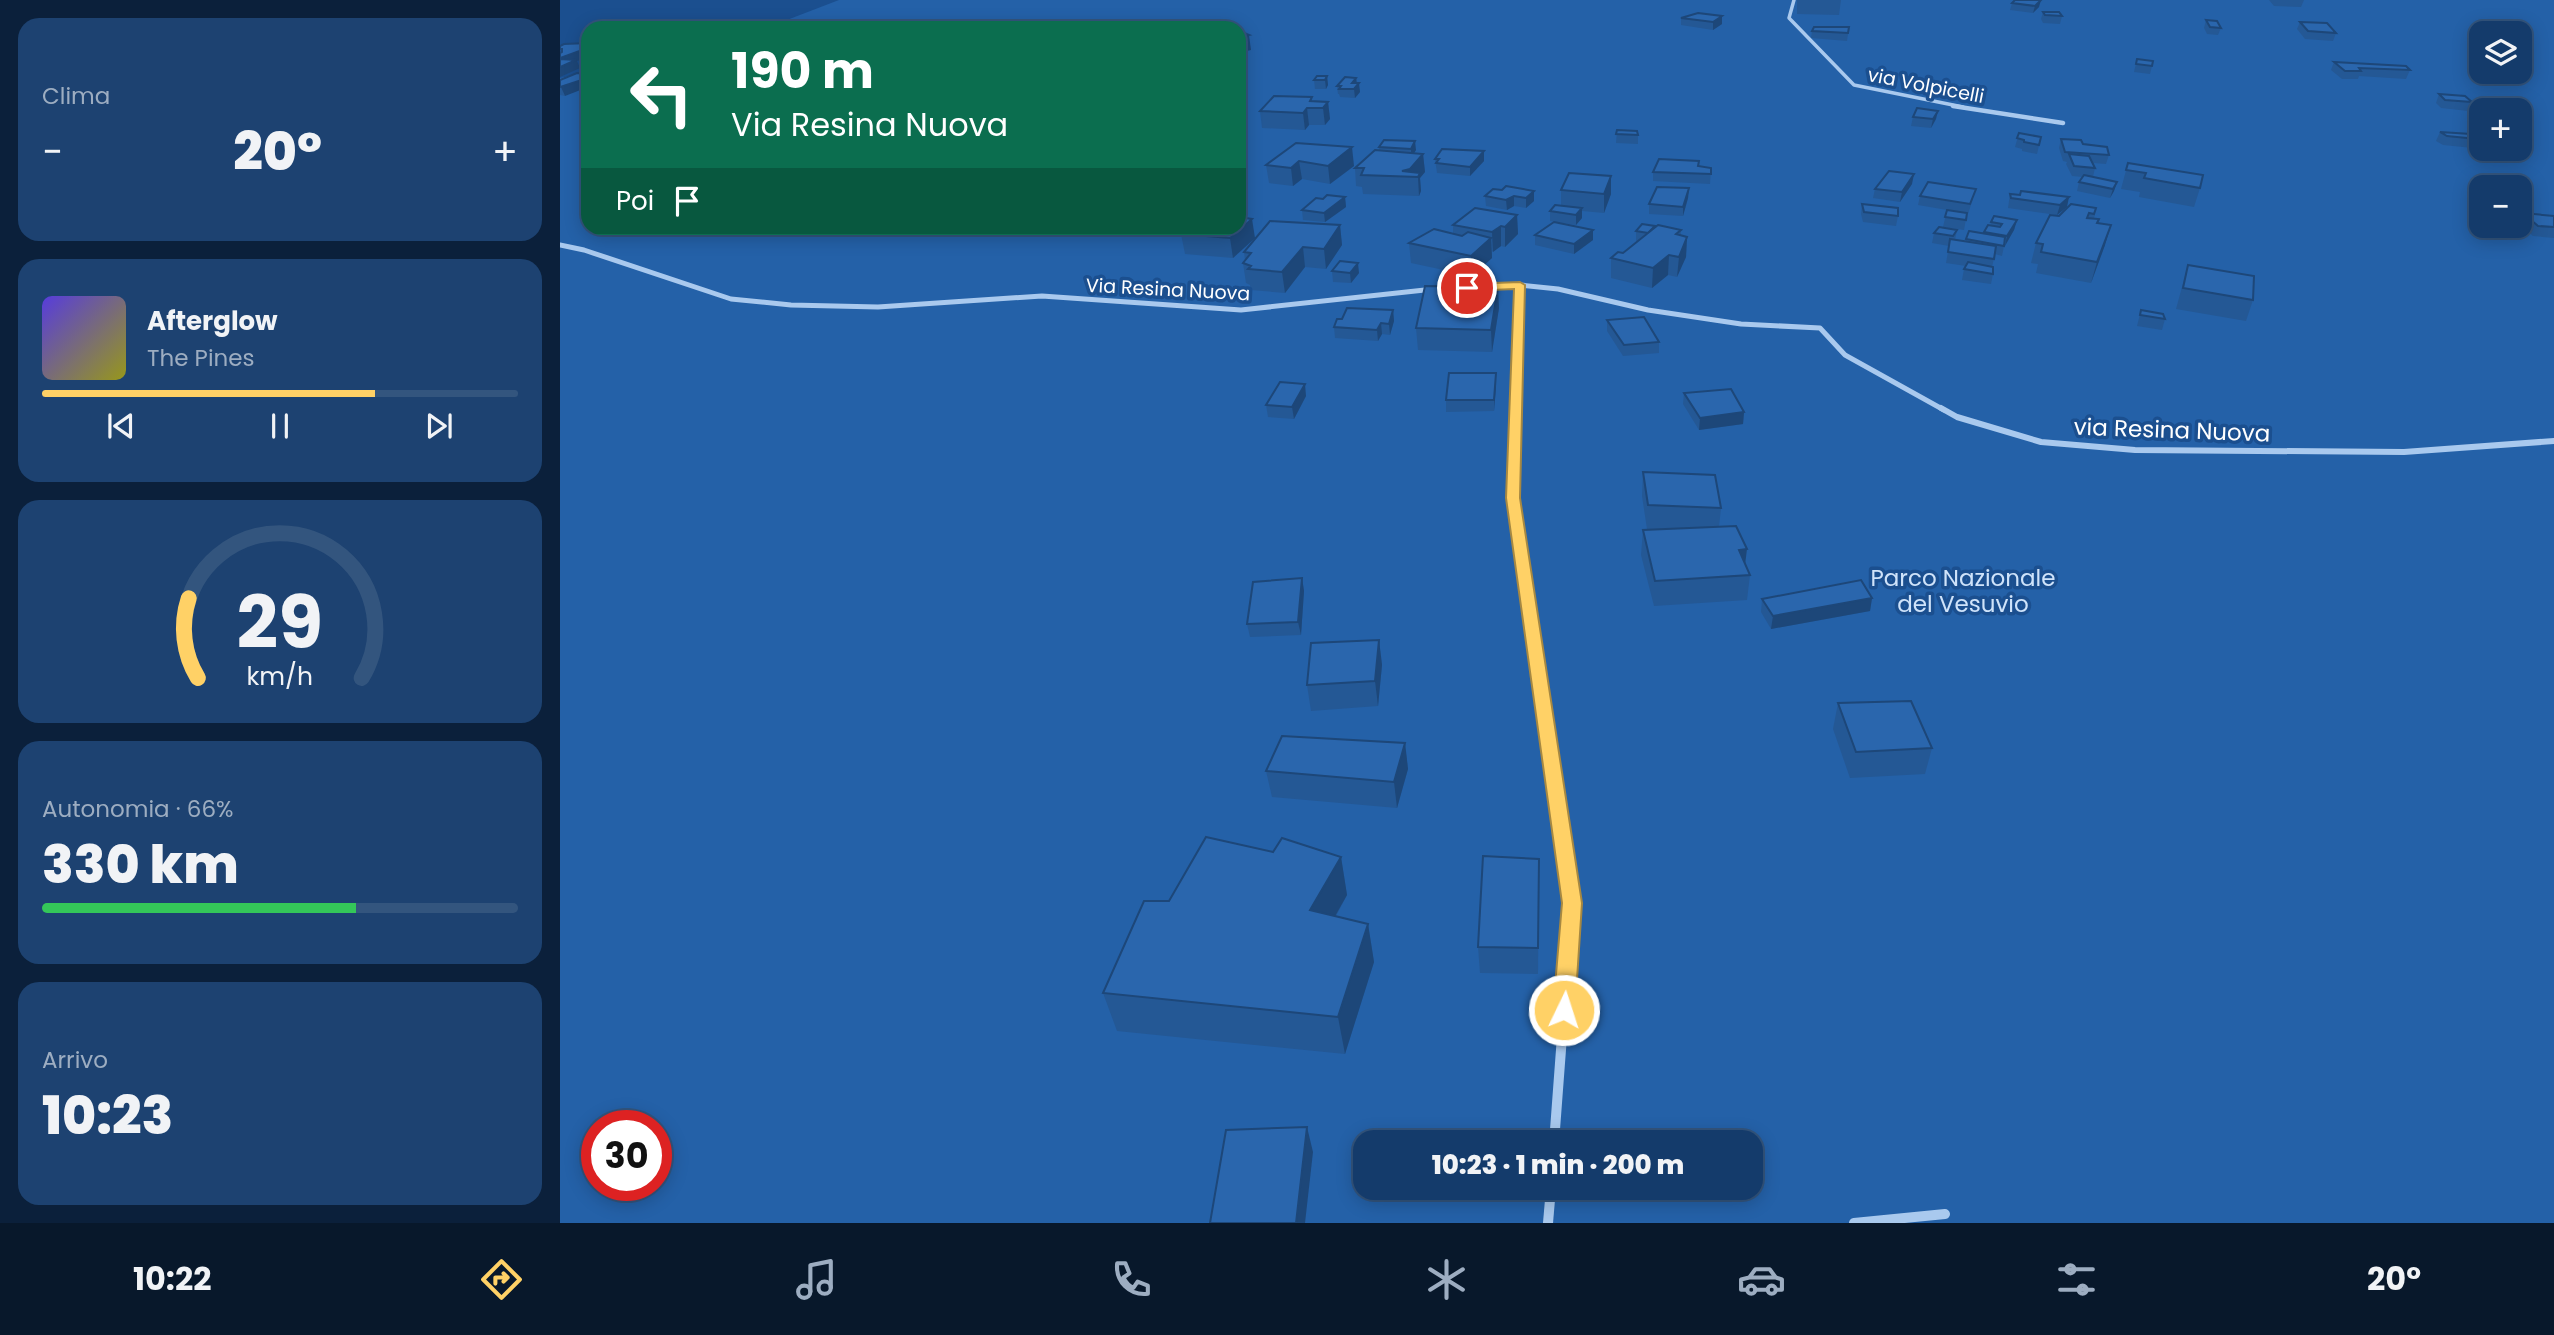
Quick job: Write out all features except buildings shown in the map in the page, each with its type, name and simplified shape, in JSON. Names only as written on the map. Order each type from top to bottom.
[{"type":"street","name":"via Volpicelli","points":[[1794,0],[1789,18],[1854,85],[1930,102],[2063,123]]},
{"type":"street","name":"Via Resina Nuova","points":[[560,245],[584,250],[731,299],[790,305],[878,307],[1042,296],[1241,310],[1441,289]]},
{"type":"street","points":[[1467,288],[1520,285],[1513,498],[1572,903],[1555,1130]]},
{"type":"street","name":"via Resina Nuova","points":[[1520,285],[1559,289],[1648,310],[1741,324],[1820,328],[1845,355],[1957,417],[2041,442],[2135,450],[2404,453],[2554,441]]},
{"type":"street","points":[[1548,1223],[1550,1200]]},
{"type":"street","points":[[1854,1223],[1945,1214]]},
{"type":"green space","name":"Parco Nazionale del Vesuvio","points":[[839,0],[2554,0],[2554,1223],[560,1223],[560,78],[581,74],[581,235],[1246,235],[1246,21],[784,21]]},
{"type":"route","points":[[1467,288],[1520,285],[1513,498],[1572,903],[1564,1010]]}]
